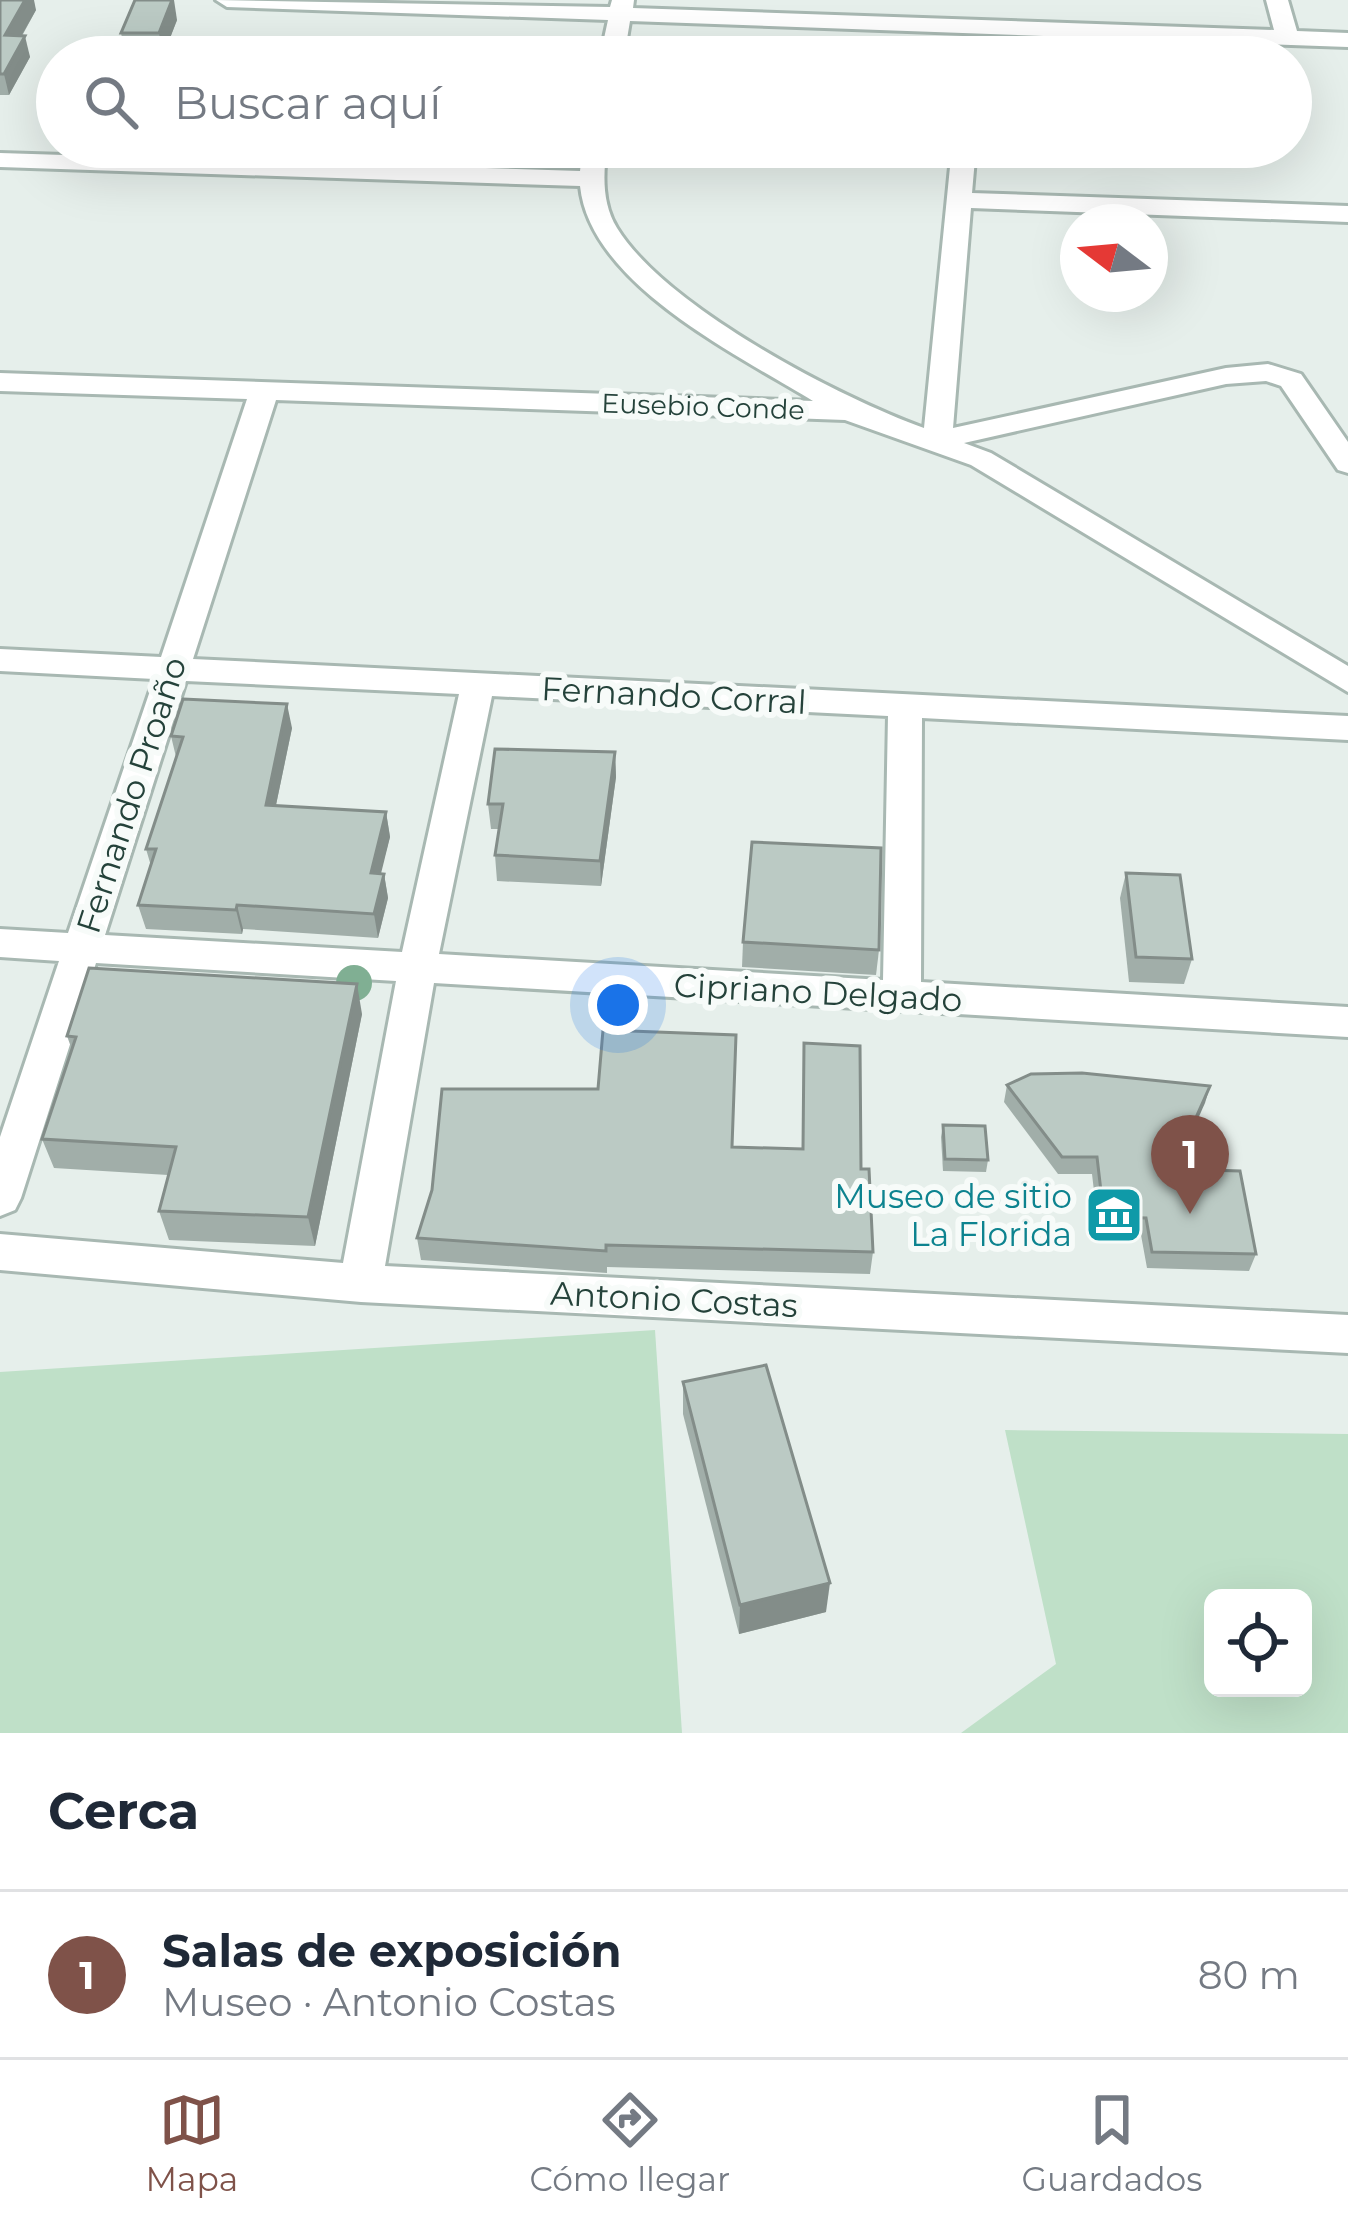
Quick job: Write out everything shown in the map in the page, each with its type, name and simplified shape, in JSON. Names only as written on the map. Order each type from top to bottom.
[{"type":"street","points":[[227,0],[622,6],[1242,36]]},
{"type":"street","points":[[1277,0],[1286,36]]},
{"type":"street","points":[[616,36],[622,6]]},
{"type":"street","points":[[970,36],[971,24]]},
{"type":"street","points":[[1312,39],[1348,40]]},
{"type":"street","points":[[0,160],[36,161]]},
{"type":"street","points":[[248,168],[590,179]]},
{"type":"street","points":[[592,168],[590,179],[603,227],[640,272],[849,411]]},
{"type":"street","points":[[963,168],[938,440],[1226,376],[1268,372],[1291,380],[1348,464]]},
{"type":"street","points":[[962,200],[1348,214]]},
{"type":"street","name":"Eusebio Conde","points":[[0,382],[849,411],[981,459],[1348,681]]},
{"type":"street","name":"Fernando Proaño","points":[[0,1198],[264,392]]},
{"type":"street","name":"Fernando Corral","points":[[0,660],[1348,728]]},
{"type":"street","points":[[361,1283],[416,970],[478,685]]},
{"type":"street","points":[[902,996],[905,706]]},
{"type":"street","name":"Cipriano Delgado","points":[[0,943],[1348,1022]]},
{"type":"street","name":"Antonio Costas","points":[[0,1252],[361,1283],[1348,1334]]},
{"type":"green space","points":[[655,1330],[682,1733],[0,1733],[0,1372]]},
{"type":"green space","points":[[1005,1430],[1348,1434],[1348,1733],[961,1733],[1056,1664]]},
{"type":"building","points":[[0,0],[25,0],[5,35],[25,36],[4,74],[0,74]]},
{"type":"building","points":[[135,0],[172,0],[159,33],[121,33]]},
{"type":"building","points":[[183,699],[287,704],[266,805],[386,812],[371,873],[384,874],[374,914],[237,905],[236,910],[138,905],[156,849],[146,849],[183,737],[171,736]]},
{"type":"building","points":[[495,749],[615,752],[600,861],[495,855],[503,804],[488,804]]},
{"type":"building","points":[[752,842],[881,848],[879,950],[743,942]]},
{"type":"building","points":[[1126,873],[1180,875],[1192,959],[1136,957]]},
{"type":"building","points":[[89,968],[357,984],[308,1217],[159,1211],[176,1147],[42,1139],[76,1037],[67,1036]]},
{"type":"building","points":[[603,1030],[736,1035],[732,1147],[803,1149],[804,1043],[860,1046],[861,1169],[869,1169],[873,1252],[606,1245],[606,1251],[417,1238],[432,1190],[442,1089],[598,1089]]},
{"type":"building","points":[[1082,1073],[1210,1086],[1173,1169],[1240,1171],[1256,1254],[1152,1252],[1146,1218],[1104,1217],[1097,1157],[1062,1157],[1007,1085],[1031,1074]]},
{"type":"building","points":[[943,1125],[985,1126],[988,1160],[945,1159]]},
{"type":"building","points":[[766,1365],[830,1583],[740,1605],[683,1382]]},
{"type":"place","name":"Salas de exposición","points":[[1190,1214]]},
{"type":"place","name":"Museo de sitio La Florida","points":[[1114,1215]]}]
